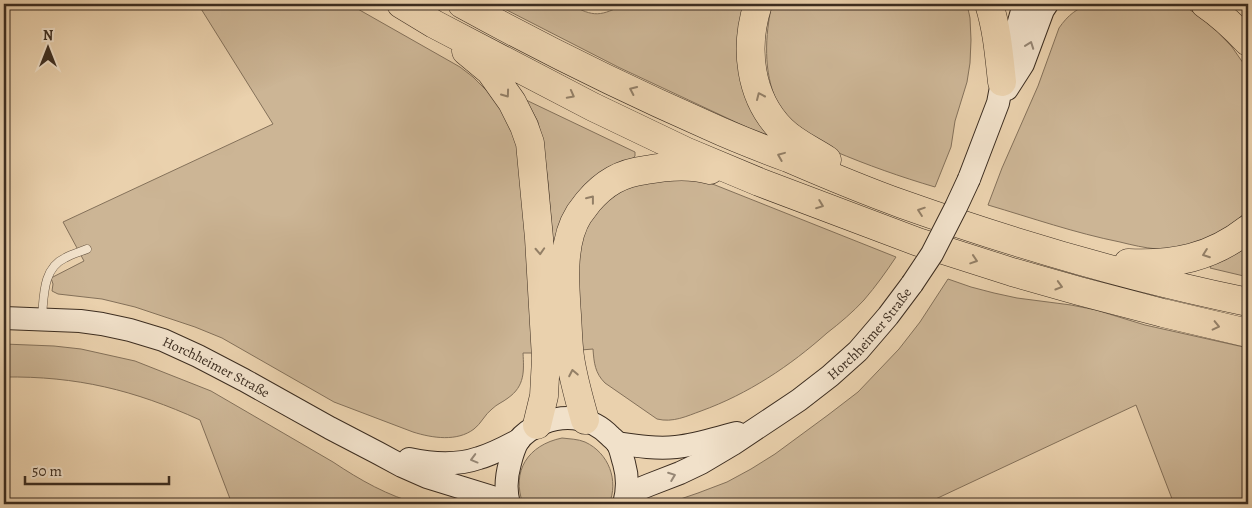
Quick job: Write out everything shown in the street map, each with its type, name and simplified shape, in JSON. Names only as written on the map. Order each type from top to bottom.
[{"type":"highway","points":[[400,4],[434,24],[593,107],[685,151],[759,182],[918,242],[1012,272],[1079,292],[1248,333]]},
{"type":"highway","points":[[462,4],[584,67],[703,123],[875,194],[981,230],[1085,262],[1248,302]]},
{"type":"highway","points":[[758,4],[753,20],[750,43],[751,59],[758,94],[768,114],[782,130],[798,143],[819,155],[875,194]]},
{"type":"highway","points":[[989,4],[998,44],[1000,92]]},
{"type":"highway","points":[[1205,4],[1238,31],[1248,42]]},
{"type":"highway","points":[[434,24],[490,71],[512,102],[530,143],[539,238],[546,358],[544,396],[528,433]]},
{"type":"highway","points":[[585,420],[570,356],[565,284],[569,238],[578,216],[597,192],[615,179],[632,172],[667,166],[696,166],[759,182]]},
{"type":"highway","points":[[1085,262],[1166,263],[1196,257],[1215,251],[1248,229]]},
{"type":"main road","name":"Horchheimer Straße","points":[[626,499],[701,463],[799,400],[858,351],[888,316],[932,254],[956,207],[1000,92],[1024,4]]},
{"type":"main road","name":"Horchheimer Straße","points":[[1000,92],[1023,64],[1047,4]]},
{"type":"main road","name":"Horchheimer Straße","points":[[4,318],[80,321],[102,324],[163,340],[252,384],[402,466],[427,477],[509,503]]},
{"type":"main road","name":"Horchheimer Straße","points":[[378,453],[428,462],[465,462],[480,458],[552,419],[569,417],[585,420]]},
{"type":"main road","points":[[585,420],[606,432],[617,443],[626,469],[628,482],[626,499]]},
{"type":"main road","name":"Horchheimer Straße","points":[[617,443],[651,448],[675,447],[696,444],[758,428]]},
{"type":"main road","points":[[509,503],[506,477],[513,454],[528,433]]},
{"type":"lane","points":[[42,319],[46,279],[51,270],[63,258],[87,249]]},
{"type":"shaded area","points":[[198,4],[349,4],[460,67],[497,101],[520,146],[539,353],[523,353],[523,372],[518,388],[490,411],[474,429],[460,436],[444,438],[413,432],[334,402],[222,338],[195,327],[135,307],[102,299],[58,294],[52,291],[53,284],[51,278],[84,261],[63,222],[273,124]]},
{"type":"shaded area","points":[[495,4],[570,4],[585,12],[598,14],[625,4],[745,4],[774,140],[618,67]]},
{"type":"shaded area","points":[[772,4],[967,4],[971,40],[967,82],[955,121],[951,147],[935,187],[846,156],[812,141],[797,130],[777,102],[769,78],[767,41]]},
{"type":"shaded area","points":[[1091,4],[1181,4],[1201,17],[1217,31],[1232,47],[1248,70],[1248,209],[1233,224],[1215,236],[1187,246],[1152,249],[1087,234],[988,205],[1038,86],[1059,28],[1073,13]]},
{"type":"shaded area","points":[[526,100],[635,152],[635,156],[554,255],[544,152],[538,122]]},
{"type":"shaded area","points":[[649,175],[705,181],[896,257],[885,274],[855,309],[783,368],[752,388],[718,404],[680,418],[669,420],[657,419],[605,383],[596,367],[593,349],[581,350],[577,245],[597,206]]},
{"type":"shaded area","points":[[1248,247],[1248,277],[1210,268],[1212,264],[1224,260]]},
{"type":"shaded area","points":[[948,279],[994,293],[1096,310],[1145,325],[1248,348],[1248,504],[1174,504],[1136,405],[925,504],[666,504],[727,482],[751,469],[775,454],[858,392],[899,349],[920,322]]},
{"type":"shaded area","points":[[4,344],[81,349],[135,361],[211,391],[364,481],[396,497],[419,504],[232,504],[200,420],[152,400],[105,387],[56,379],[4,377]]},
{"type":"shaded area","points":[[562,438],[585,442],[606,460],[610,468],[613,486],[609,504],[523,504],[519,481],[525,461],[540,447],[550,441]]}]
